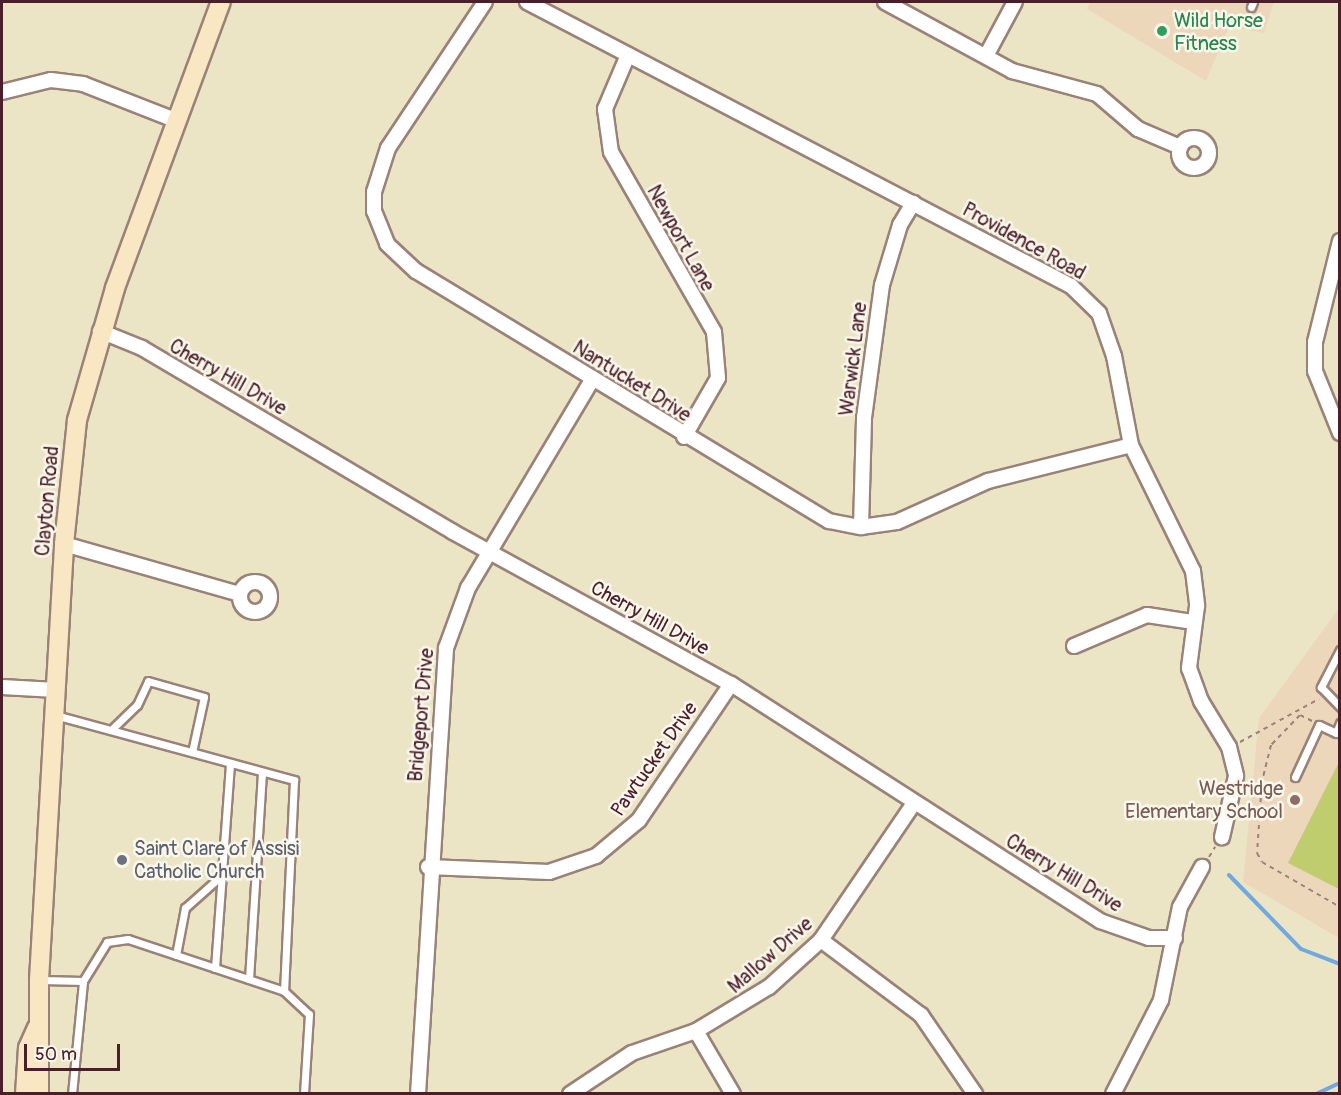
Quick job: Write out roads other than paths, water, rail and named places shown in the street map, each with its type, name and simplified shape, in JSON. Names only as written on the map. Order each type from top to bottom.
[{"type":"main road","name":"Clayton Road","points":[[39,1094],[42,1048],[37,1029],[39,980],[64,544],[77,420],[100,331],[174,120],[222,2]]},
{"type":"main road","name":"Clayton Road","points":[[25,1094],[28,1048],[37,1029]]},
{"type":"street","name":"Nantucket Drive","points":[[485,2],[388,148],[374,211],[387,244],[416,271],[593,378],[684,437],[817,516],[861,527],[897,522],[1007,475],[1131,445]]},
{"type":"street","name":"Providence Road","points":[[527,2],[913,203],[1085,297],[1106,328],[1131,445],[1193,571],[1193,684],[1229,747],[1235,794],[1222,837]]},
{"type":"street","points":[[885,2],[1022,75],[1097,94],[1138,129],[1180,147]]},
{"type":"street","points":[[986,56],[1015,2]]},
{"type":"street","name":"Newport Lane","points":[[628,55],[605,109],[611,152],[714,332],[718,378],[684,437]]},
{"type":"street","points":[[2,92],[51,80],[83,84],[174,120]]},
{"type":"street","name":"Warwick Lane","points":[[861,527],[864,418],[882,285],[900,225],[913,203]]},
{"type":"street","points":[[1340,241],[1315,352],[1323,399],[1340,433]]},
{"type":"street","name":"Cherry Hill Drive","points":[[100,331],[142,348],[488,551],[731,684],[1100,921],[1149,938],[1175,938]]},
{"type":"street","name":"Bridgeport Drive","points":[[418,1094],[428,867],[446,648],[488,551],[593,378]]},
{"type":"street","points":[[64,544],[240,594]]},
{"type":"street","points":[[1074,646],[1147,615],[1193,622]]},
{"type":"street","name":"Pawtucket Drive","points":[[428,867],[549,872],[596,856],[639,820],[731,684]]},
{"type":"street","points":[[2,687],[56,690]]},
{"type":"street","name":"Mallow Drive","points":[[570,1094],[632,1053],[696,1031],[748,1004],[821,940],[914,803]]},
{"type":"street","points":[[1113,1094],[1161,1000],[1180,907],[1202,867]]},
{"type":"street","points":[[821,940],[921,1016],[975,1094]]},
{"type":"street","points":[[696,1031],[733,1094]]},
{"type":"lane","points":[[1340,650],[1322,687],[1340,707]]},
{"type":"lane","points":[[113,728],[137,705],[148,681],[204,697],[192,752]]},
{"type":"lane","points":[[55,715],[113,728],[242,768],[294,780],[284,991]]},
{"type":"lane","points":[[1295,777],[1319,725],[1336,733],[1340,723]]},
{"type":"lane","points":[[215,968],[230,764]]},
{"type":"lane","points":[[249,979],[262,772]]},
{"type":"lane","points":[[176,955],[185,908],[222,875]]},
{"type":"lane","points":[[72,1094],[83,981],[107,942],[128,939],[284,991],[309,1014],[304,1094]]},
{"type":"lane","points":[[39,980],[83,981]]},
{"type":"waterway","points":[[1229,875],[1301,949],[1340,964]]},
{"type":"waterway","points":[[1316,1094],[1340,1083]]},
{"type":"place","name":"Wild Horse Fitness","points":[[1162,31]]},
{"type":"place","name":"Westridge Elementary School","points":[[1295,800]]},
{"type":"place","name":"Saint Clare of Assisi Catholic Church","points":[[122,860]]}]
